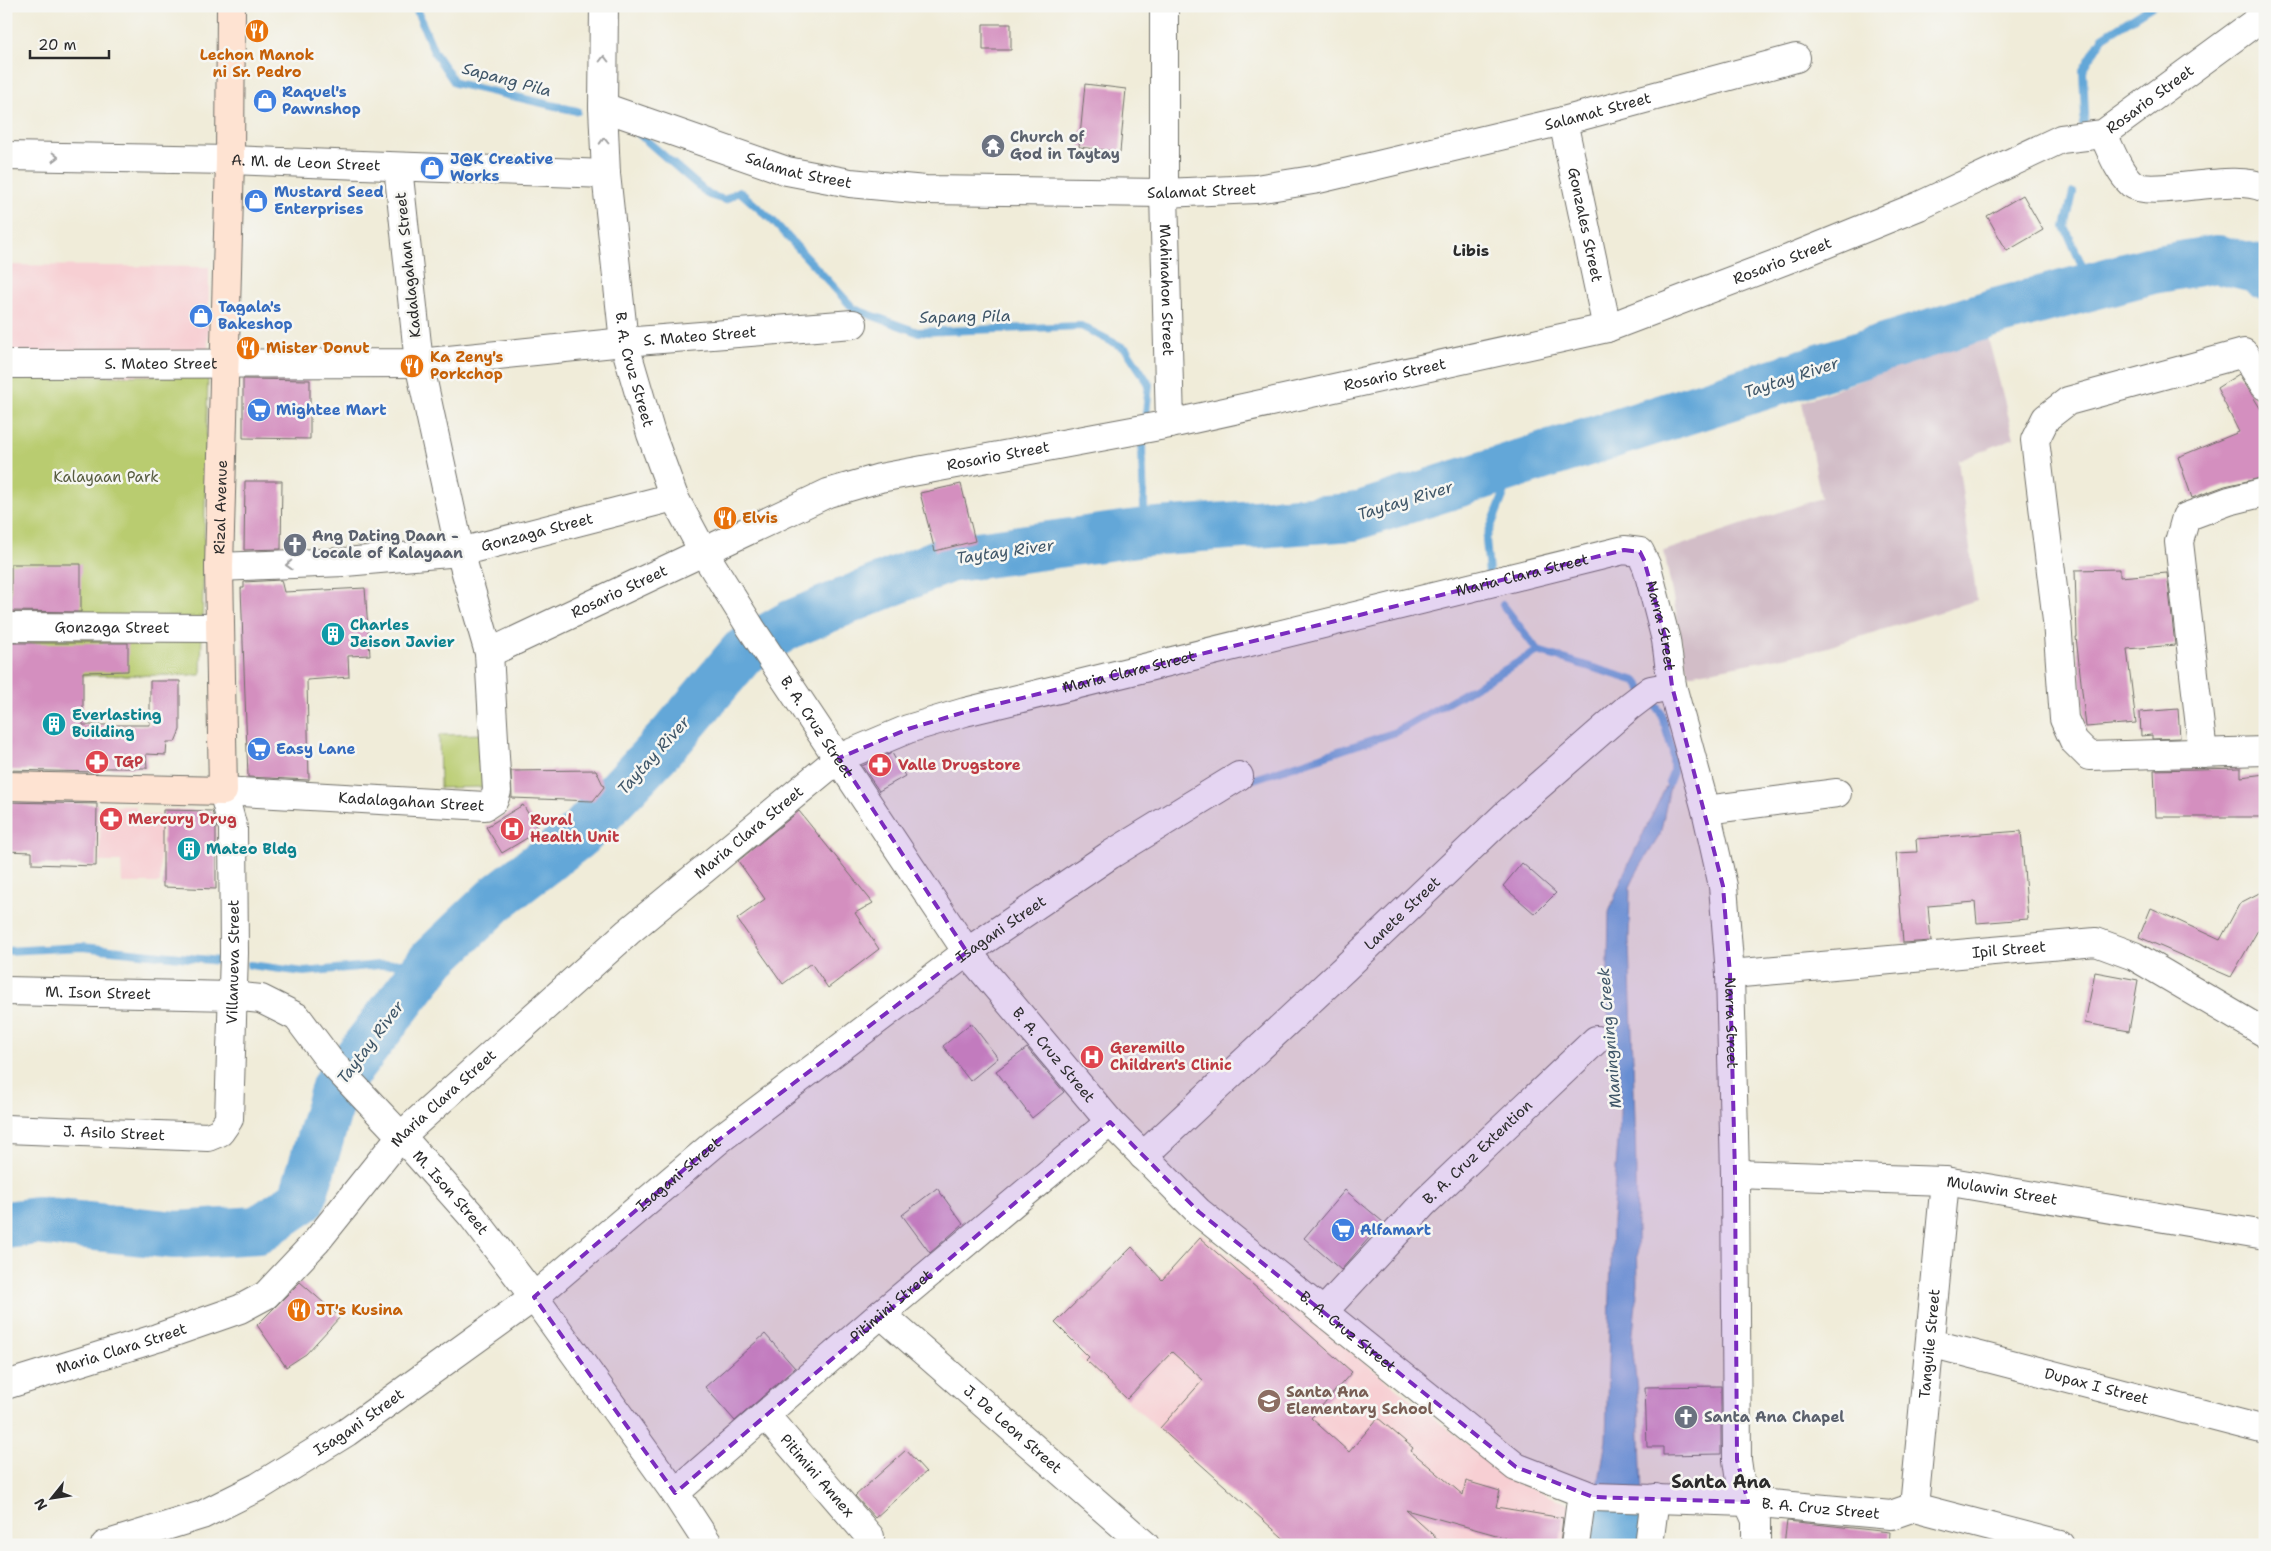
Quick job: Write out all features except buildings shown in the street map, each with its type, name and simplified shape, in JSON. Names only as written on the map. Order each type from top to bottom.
[{"type":"main road","name":"Rizal Avenue","points":[[223,791],[219,628],[230,160],[231,6]]},
{"type":"main road","points":[[6,786],[223,791]]},
{"type":"street","name":"B. A. Cruz Street","points":[[604,6],[603,107],[606,174],[624,342],[651,434],[674,496],[703,551],[751,628],[967,952],[1110,1122],[1198,1212],[1516,1467],[1588,1495],[1748,1502],[1890,1515],[1914,1507]]},
{"type":"street","name":"Mahinahon Street","points":[[1158,426],[1164,192],[1164,6]]},
{"type":"street","name":"Rosario Street","points":[[489,653],[828,493],[880,478],[1158,426],[1607,328],[1791,258],[1919,206],[2061,139],[2103,134],[2265,15]]},
{"type":"street","name":"Salamat Street","points":[[603,107],[787,171],[850,183],[925,190],[1164,192],[1256,189],[1319,179],[1563,121],[1796,58]]},
{"type":"street","name":"Gonzales Street","points":[[1563,121],[1607,328]]},
{"type":"street","points":[[2103,134],[2124,175],[2133,185],[2152,188],[2232,182],[2257,184],[2265,188]]},
{"type":"street","name":"A. M. de Leon Street","points":[[6,156],[230,160],[606,174]]},
{"type":"street","name":"Kadalagahan Street","points":[[223,791],[486,806],[494,800],[497,791],[489,653],[460,552],[419,363],[398,167]]},
{"type":"street","name":"S. Mateo Street","points":[[6,364],[419,363],[624,342],[853,324]]},
{"type":"street","points":[[2265,386],[2244,353],[2068,401],[2046,418],[2035,440],[2057,621],[2064,719],[2074,741],[2089,756],[2265,751]]},
{"type":"street","points":[[2203,753],[2179,542],[2186,517],[2228,501],[2265,492]]},
{"type":"street","name":"Gonzaga Street","points":[[220,568],[345,562],[460,552],[674,496]]},
{"type":"street","name":"Maria Clara Street","points":[[6,1385],[176,1332],[240,1309],[266,1295],[316,1242],[401,1136],[628,932],[839,758],[908,729],[965,712],[1624,550],[1640,552]]},
{"type":"street","name":"Narra Street","points":[[1640,552],[1648,567],[1666,640],[1651,694],[1706,810],[1723,886],[1730,974],[1735,1174],[1737,1460],[1740,1481],[1756,1520],[1756,1545]]},
{"type":"street","name":"Gonzaga Street","points":[[6,627],[219,628]]},
{"type":"street","name":"Lanete Street","points":[[1143,1156],[1345,968],[1504,816],[1651,694]]},
{"type":"street","name":"Isagani Street","points":[[105,1545],[202,1514],[258,1487],[347,1432],[534,1297],[720,1139],[967,952],[1110,855],[1239,776]]},
{"type":"street","name":"Villanueva Street","points":[[220,1132],[229,1118],[232,996],[233,828],[223,791]]},
{"type":"street","points":[[1706,810],[1837,794]]},
{"type":"street","name":"Ipil Street","points":[[1730,974],[2096,942],[2134,956],[2265,1033]]},
{"type":"street","name":"M. Ison Street","points":[[6,991],[232,996],[261,999],[297,1017],[330,1061],[401,1136],[472,1216],[534,1297],[675,1493],[703,1543]]},
{"type":"street","name":"B. A. Cruz Extention","points":[[1324,1312],[1424,1203],[1596,1040]]},
{"type":"street","name":"Pitimini Street","points":[[675,1493],[881,1314],[1110,1122]]},
{"type":"street","name":"J. Asilo Street","points":[[6,1128],[208,1137],[220,1132]]},
{"type":"street","name":"Mulawin Street","points":[[1735,1174],[1945,1180],[2265,1234]]},
{"type":"street","name":"Tanguile Street","points":[[1914,1507],[1945,1180]]},
{"type":"street","name":"J. De Leon Street","points":[[881,1314],[1145,1545]]},
{"type":"street","name":"Dupax I Street","points":[[1930,1343],[2265,1430]]},
{"type":"street","name":"Pitimini Annex","points":[[765,1416],[870,1537]]},
{"type":"street","points":[[1574,1545],[1588,1495]]},
{"type":"street","points":[[1649,1545],[1651,1498]]},
{"type":"street","points":[[1914,1507],[2060,1545]]},
{"type":"highlighted area","points":[[1624,550],[1640,552],[1644,560],[1666,640],[1672,686],[1723,886],[1730,974],[1735,1174],[1737,1460],[1748,1502],[1593,1497],[1516,1467],[1199,1212],[1110,1122],[675,1493],[534,1297],[720,1139],[967,952],[839,758],[908,729],[965,712]]},
{"type":"shaded area","points":[[6,265],[209,267],[208,375],[6,398]]},
{"type":"shaded area","points":[[1987,334],[2014,438],[1958,461],[1977,600],[1815,651],[1688,675],[1664,551],[1821,498],[1802,402]]},
{"type":"shaded area","points":[[100,806],[136,806],[136,816],[160,815],[160,883],[122,883],[121,862],[100,862]]},
{"type":"shaded area","name":"Santa Ana Elementary School","points":[[1201,1233],[1516,1483],[1574,1506],[1568,1545],[1288,1545],[1079,1358]]},
{"type":"green space","name":"Kalayaan Park","points":[[208,375],[201,675],[6,676],[6,377]]},
{"type":"green space","points":[[485,734],[486,787],[440,788],[439,735]]},
{"type":"water","points":[[2239,258],[2265,266],[2265,291],[2244,269],[2217,259]]},
{"type":"water","points":[[1673,772],[1660,835],[1638,870],[1630,887],[1629,942],[1638,1284],[1632,1343],[1639,1409],[1643,1524],[1641,1545],[1588,1545],[1606,1440],[1612,1221],[1620,1115],[1620,1075],[1607,1008],[1609,912],[1624,873]]},
{"type":"waterway","name":"Sapang Pila","points":[[415,6],[434,52],[455,83],[577,111]]},
{"type":"waterway","points":[[2083,124],[2085,115],[2083,70],[2103,37],[2152,6]]},
{"type":"waterway","name":"Sapang Pila","points":[[632,128],[709,195],[725,200],[739,191],[773,221],[854,309],[917,332],[1081,326],[1126,349],[1149,384],[1145,423]]},
{"type":"waterway","points":[[2073,193],[2065,227],[2091,286]]},
{"type":"waterway","name":"Taytay River","points":[[6,1225],[37,1221],[175,1235],[258,1230],[302,1200],[335,1087],[432,960],[498,897],[581,833],[673,735],[743,652],[791,624],[948,559],[1145,532],[1353,517],[1989,314],[2152,270],[2217,259],[2260,269],[2265,276]]},
{"type":"waterway","name":"Sapang Pila","points":[[1144,435],[1142,449],[1145,532]]},
{"type":"waterway","name":"Maningning Creek","points":[[1489,574],[1486,539],[1515,466]]},
{"type":"waterway","name":"Maningning Creek","points":[[1503,605],[1538,651],[1636,681],[1661,713],[1673,752],[1673,772],[1669,782]]},
{"type":"waterway","points":[[1254,779],[1396,732],[1538,651]]},
{"type":"waterway","points":[[6,951],[82,947],[219,961]]},
{"type":"waterway","points":[[250,965],[304,972],[432,960]]},
{"type":"place","name":"Lechon Manok ni Sr. Pedro","points":[[257,31]]},
{"type":"place","name":"Raquel's Pawnshop","points":[[265,101]]},
{"type":"place","name":"Church of God in Taytay","points":[[993,146]]},
{"type":"place","name":"J@K Creative Works","points":[[432,168]]},
{"type":"place","name":"Mustard Seed Enterprises","points":[[256,201]]},
{"type":"place","name":"Tagala's Bakeshop","points":[[201,316]]},
{"type":"place","name":"Mister Donut","points":[[248,348]]},
{"type":"place","name":"Ka Zeny's Porkchop","points":[[412,366]]},
{"type":"place","name":"Mightee Mart","points":[[259,410]]},
{"type":"place","name":"Elvis","points":[[725,518]]},
{"type":"place","name":"Ang Dating Daan - Locale of Kalayaan","points":[[295,545]]},
{"type":"place","name":"Charles Jeison Javier","points":[[333,634]]},
{"type":"place","name":"Everlasting Building","points":[[54,724]]},
{"type":"place","name":"Easy Lane","points":[[259,749]]},
{"type":"place","name":"TGP","points":[[97,762]]},
{"type":"place","name":"Valle Drugstore","points":[[880,765]]},
{"type":"place","name":"Mercury Drug","points":[[111,819]]},
{"type":"place","name":"Rural Health Unit","points":[[512,829]]},
{"type":"place","name":"Mateo Bldg","points":[[189,849]]},
{"type":"place","name":"Geremillo Children's Clinic","points":[[1092,1057]]},
{"type":"place","name":"Alfamart","points":[[1343,1230]]},
{"type":"place","name":"JT's Kusina","points":[[299,1310]]},
{"type":"place","name":"Santa Ana Elementary School","points":[[1269,1401]]},
{"type":"place","name":"Santa Ana Chapel","points":[[1686,1417]]},
{"type":"district","name":"Libis","points":[[1471,250]]},
{"type":"district","name":"Santa Ana","points":[[1721,1482]]}]
